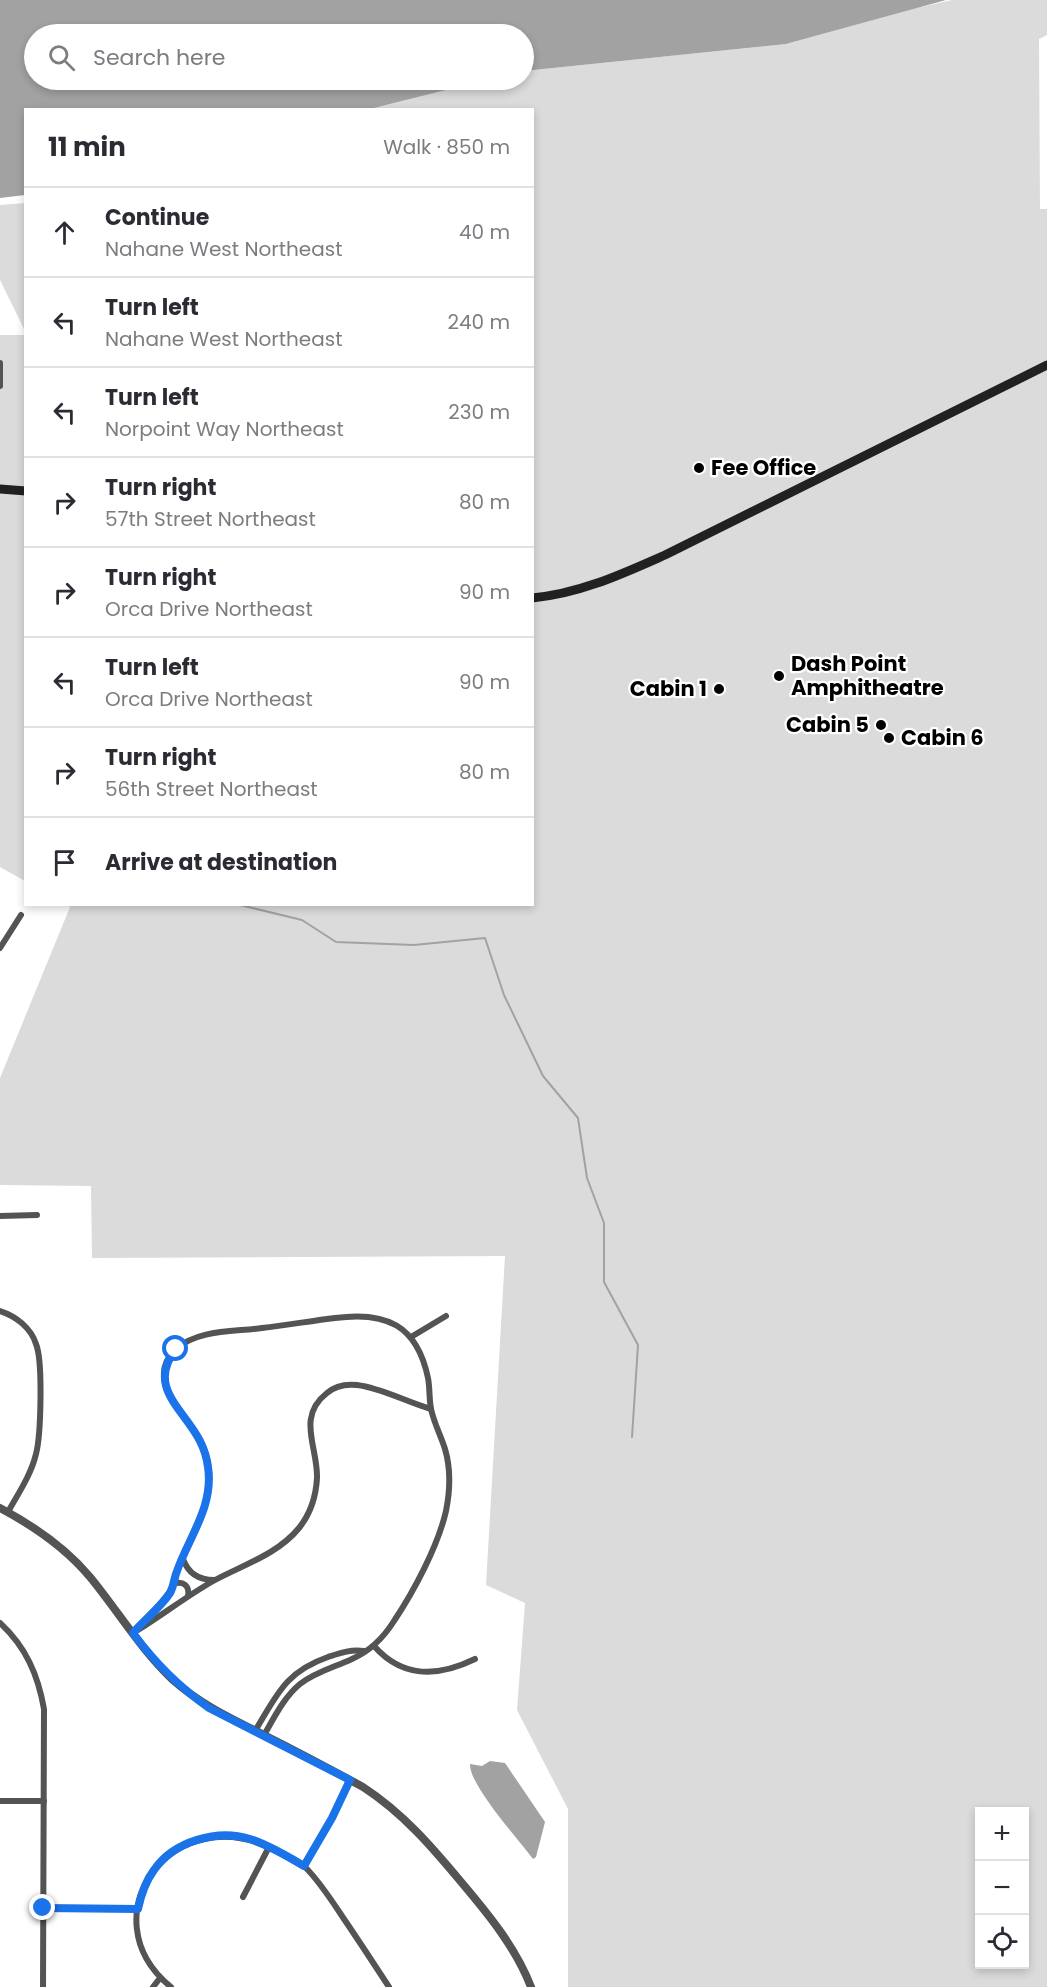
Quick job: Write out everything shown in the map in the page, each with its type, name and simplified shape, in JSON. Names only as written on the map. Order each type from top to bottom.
[{"type":"main road","points":[[534,598],[579,589],[617,576],[665,555],[1047,365]]},
{"type":"main road","points":[[0,489],[24,491]]},
{"type":"street","points":[[0,363],[0,386]]},
{"type":"street","points":[[0,948],[21,915]]},
{"type":"street","points":[[0,1216],[37,1215]]},
{"type":"street","points":[[0,1311],[18,1320],[30,1331],[36,1342],[39,1359],[40,1420],[36,1455],[8,1512]]},
{"type":"street","points":[[133,1633],[170,1592],[177,1569],[204,1509],[207,1497],[209,1469],[200,1440],[167,1389],[164,1371],[176,1349],[189,1341],[214,1333],[358,1315],[384,1319],[411,1337],[427,1372],[431,1408],[446,1451],[448,1466],[446,1510],[437,1539],[424,1568],[395,1620],[374,1646],[355,1658],[302,1682],[285,1701],[264,1735]]},
{"type":"street","points":[[411,1337],[446,1316]]},
{"type":"street","points":[[133,1633],[215,1580],[277,1548],[298,1530],[306,1519],[314,1497],[317,1474],[309,1425],[314,1408],[325,1394],[337,1388],[359,1385],[431,1408]]},
{"type":"street","points":[[0,1508],[46,1535],[69,1554],[89,1576],[154,1661],[194,1697],[209,1708],[381,1798],[417,1830],[506,1939],[531,1987]]},
{"type":"street","points":[[183,1558],[186,1567],[193,1574],[203,1580],[215,1580]]},
{"type":"street","points":[[173,1584],[180,1582],[185,1585],[189,1590],[188,1596]]},
{"type":"street","points":[[0,1623],[12,1634],[25,1652],[35,1672],[42,1698],[45,1727],[43,1987]]},
{"type":"street","points":[[374,1646],[389,1660],[416,1672],[445,1670],[475,1659]]},
{"type":"street","points":[[255,1731],[284,1684],[297,1672],[308,1664],[330,1656],[352,1650],[364,1651]]},
{"type":"street","points":[[304,1866],[332,1818],[350,1780]]},
{"type":"street","points":[[0,1801],[44,1801]]},
{"type":"street","points":[[171,1987],[160,1978],[144,1954],[137,1922],[142,1892],[153,1870],[164,1858],[181,1847],[214,1836],[241,1837],[269,1847],[304,1866],[329,1896],[389,1987]]},
{"type":"street","points":[[243,1897],[269,1847]]},
{"type":"street","points":[[43,1908],[138,1909]]},
{"type":"street","points":[[153,1987],[160,1978]]},
{"type":"shaded area","points":[[0,0],[946,0],[786,44],[534,70],[534,24],[24,24],[24,90],[446,90],[374,108],[24,108],[24,195],[0,198]]},
{"type":"shaded area","points":[[952,0],[1047,0],[1047,35],[1039,39],[1040,209],[1047,209],[1047,1987],[568,1987],[568,1809],[517,1710],[525,1603],[486,1585],[505,1256],[92,1258],[91,1186],[0,1185],[0,1078],[68,906],[534,906],[534,108],[374,108],[446,90],[534,90],[534,70],[786,44]]},
{"type":"shaded area","points":[[24,203],[24,329],[0,280],[0,205]]},
{"type":"shaded area","points":[[0,335],[24,335],[24,880],[0,867]]},
{"type":"shaded area","points":[[490,1761],[505,1763],[545,1822],[536,1857],[533,1859],[477,1785],[470,1764],[482,1766]]},
{"type":"waterway","points":[[244,906],[302,920],[336,942],[414,945],[485,938],[504,995],[543,1076],[578,1118],[587,1178],[604,1223],[604,1282],[638,1345],[632,1437]]},
{"type":"place","name":"Fee Office","points":[[699,468]]},
{"type":"place","name":"Dash Point Amphitheatre","points":[[779,676]]},
{"type":"place","name":"Cabin 1","points":[[719,689]]},
{"type":"place","name":"Cabin 5","points":[[881,725]]},
{"type":"place","name":"Cabin 6","points":[[889,738]]},
{"type":"route","points":[[43,1908],[138,1909],[142,1892],[153,1870],[181,1847],[207,1837],[249,1839],[304,1866],[332,1818],[350,1780],[209,1708],[174,1681],[154,1661],[133,1633],[170,1592],[184,1551],[194,1533],[207,1497],[209,1469],[200,1440],[169,1396],[167,1389],[164,1371],[176,1349]]}]
